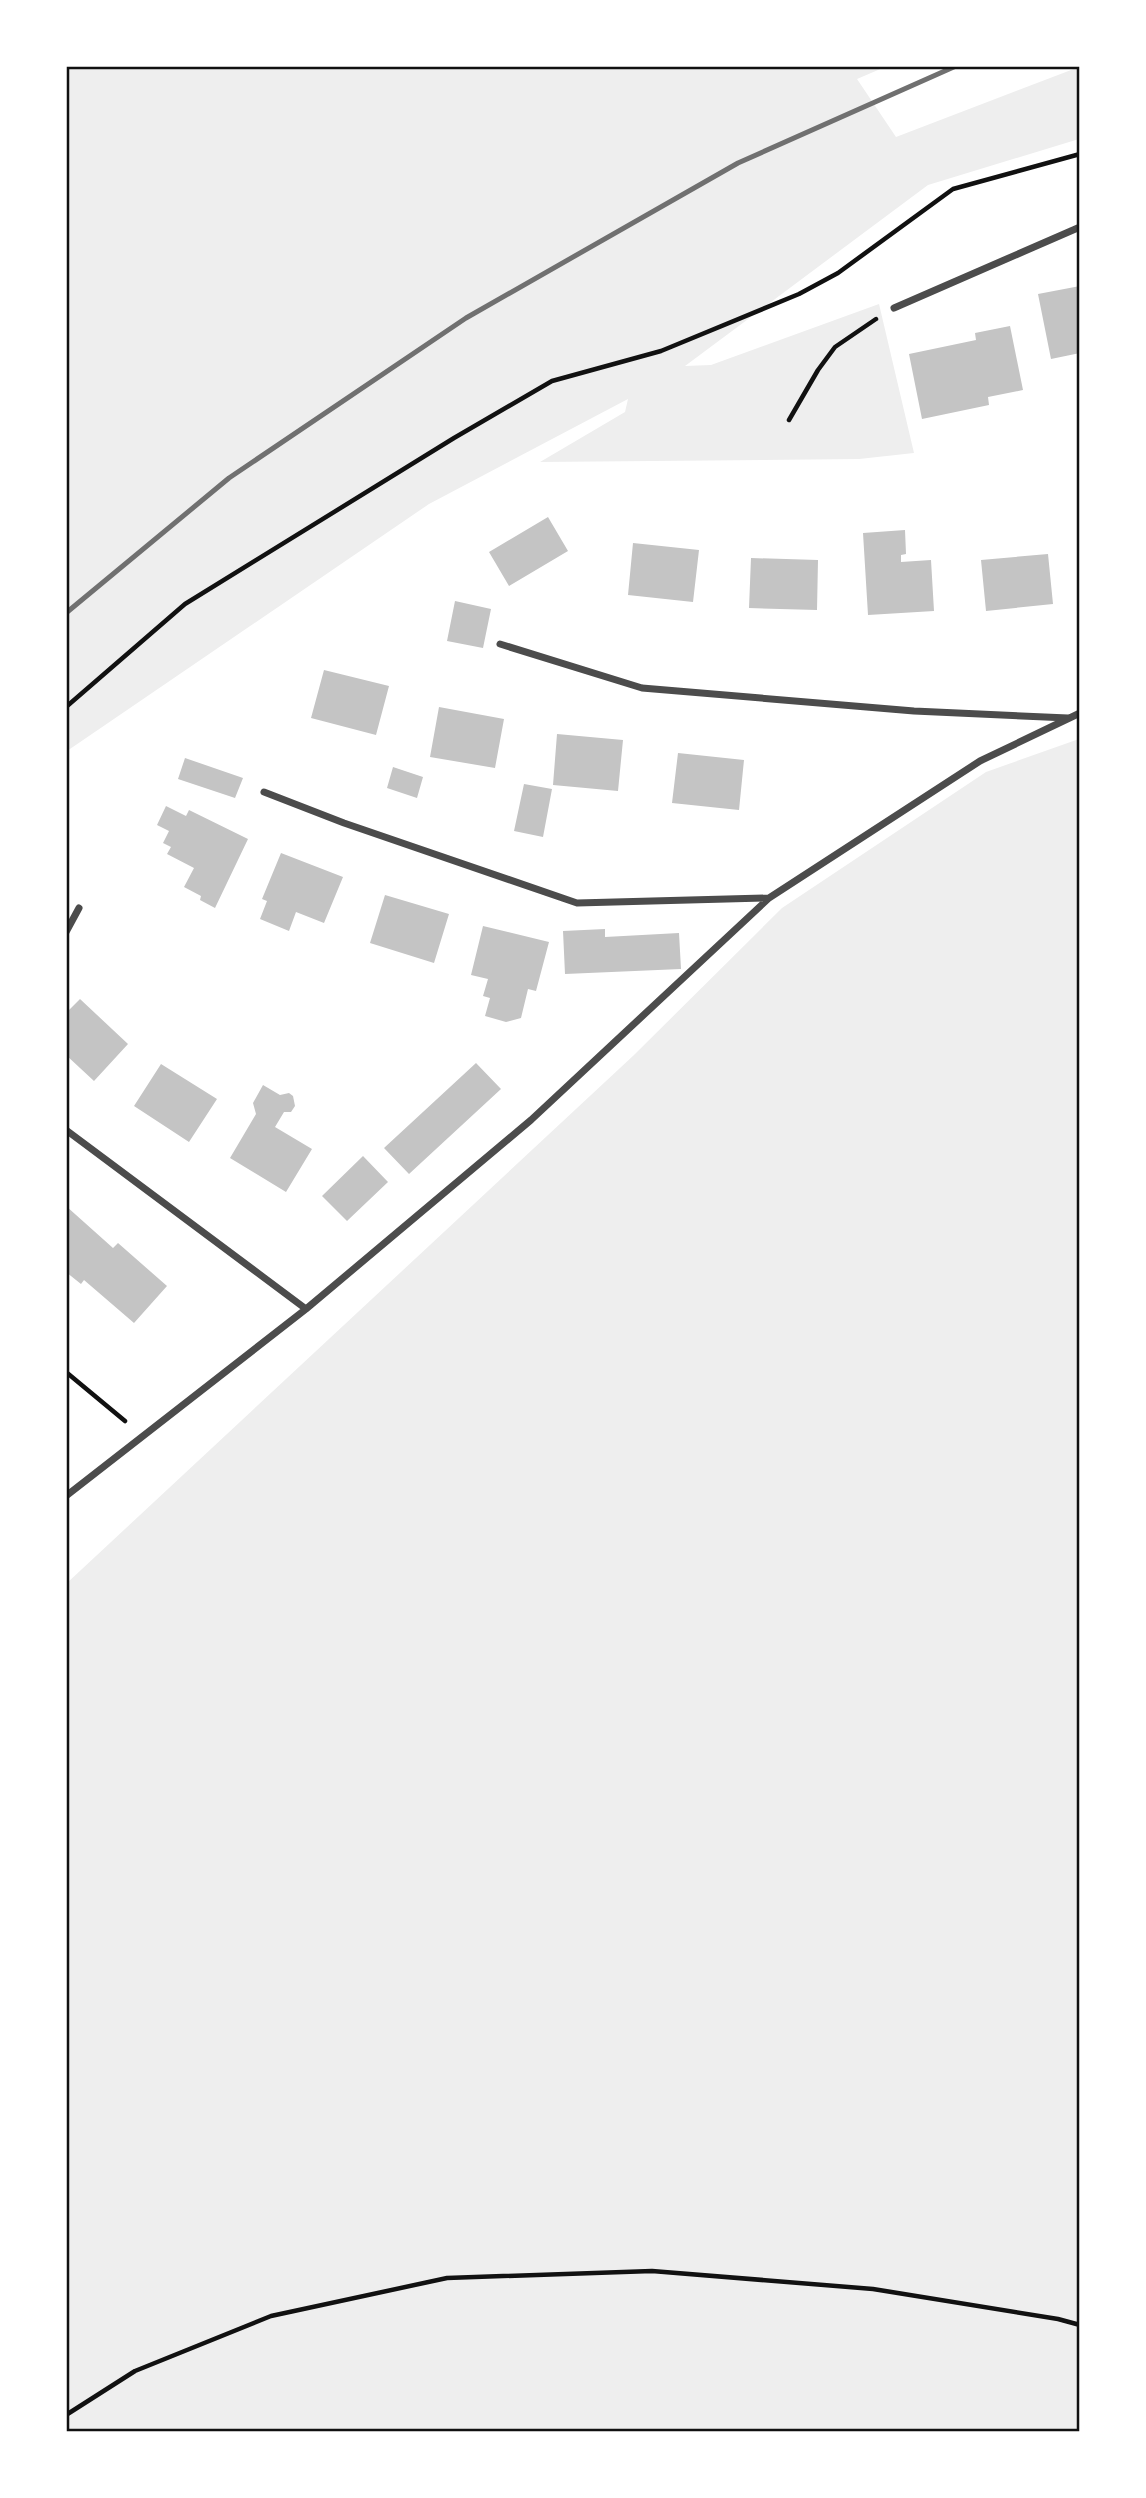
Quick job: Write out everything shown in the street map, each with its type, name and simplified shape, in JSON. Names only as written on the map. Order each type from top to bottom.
[{"type":"street","points":[[894,308],[1080,227]]},
{"type":"street","points":[[500,644],[642,688],[914,711],[1068,718]]},
{"type":"street","points":[[66,1496],[306,1309],[531,1120],[769,898],[981,761],[1080,713]]},
{"type":"street","points":[[264,792],[344,823],[577,903],[769,898]]},
{"type":"street","points":[[66,932],[79,908]]},
{"type":"street","points":[[66,1130],[306,1309]]},
{"type":"path","points":[[66,707],[185,604],[454,438],[552,381],[661,351],[799,294],[838,273],[953,190],[1080,154]]},
{"type":"path","points":[[789,420],[818,370],[835,347],[894,308]]},
{"type":"path","points":[[66,1372],[143,1436]]},
{"type":"path","points":[[66,2415],[135,2371],[271,2315],[447,2278],[652,2271],[873,2289],[1080,2325]]},
{"type":"shaded area","points":[[67,67],[885,67],[857,79],[896,137],[1079,67],[1079,139],[928,185],[685,366],[711,365],[879,304],[914,453],[859,459],[540,462],[625,412],[628,399],[429,504],[67,751]]},
{"type":"shaded area","points":[[1079,739],[1079,2431],[67,2432],[67,1583],[634,1055],[782,908],[986,772]]},
{"type":"building","points":[[1080,286],[1080,353],[1051,359],[1038,294]]},
{"type":"building","points":[[1010,326],[1023,390],[988,397],[989,405],[922,419],[909,354],[976,340],[975,333]]},
{"type":"building","points":[[548,517],[568,551],[509,586],[489,552]]},
{"type":"building","points":[[905,530],[906,554],[901,555],[901,562],[931,560],[934,611],[868,615],[863,533]]},
{"type":"building","points":[[633,543],[699,550],[693,602],[628,595]]},
{"type":"building","points":[[1048,554],[1053,604],[986,611],[981,560]]},
{"type":"building","points":[[751,558],[818,560],[817,610],[749,608]]},
{"type":"building","points":[[455,601],[491,609],[483,648],[447,641]]},
{"type":"building","points":[[324,670],[389,686],[376,735],[311,718]]},
{"type":"building","points":[[439,707],[504,719],[495,768],[430,757]]},
{"type":"building","points":[[557,734],[623,740],[618,791],[553,785]]},
{"type":"building","points":[[678,753],[744,760],[739,810],[672,803]]},
{"type":"building","points":[[185,758],[243,778],[235,798],[178,779]]},
{"type":"building","points":[[393,767],[423,777],[417,798],[387,788]]},
{"type":"building","points":[[524,784],[552,789],[543,837],[514,831]]},
{"type":"building","points":[[166,806],[186,816],[189,810],[248,839],[215,908],[184,887],[194,868],[167,854],[171,847],[163,843],[169,831],[157,825]]},
{"type":"building","points":[[281,853],[343,877],[324,923],[296,912],[289,931],[260,919],[267,901],[262,899]]},
{"type":"building","points":[[385,895],[449,914],[434,963],[370,943]]},
{"type":"building","points":[[483,926],[549,942],[536,991],[528,989],[521,1018],[506,1022],[485,1016],[490,998],[483,996],[488,979],[471,975]]},
{"type":"building","points":[[605,929],[605,937],[679,933],[681,969],[565,974],[563,931]]},
{"type":"building","points":[[80,999],[128,1044],[94,1081],[66,1055],[66,1013]]},
{"type":"building","points":[[476,1063],[501,1089],[409,1174],[384,1148]]},
{"type":"building","points":[[161,1064],[217,1099],[189,1142],[134,1106]]},
{"type":"building","points":[[263,1085],[280,1095],[289,1093],[293,1096],[295,1106],[291,1112],[284,1112],[275,1127],[312,1149],[286,1192],[230,1158],[256,1114],[253,1103]]},
{"type":"building","points":[[363,1156],[388,1182],[347,1221],[322,1196]]},
{"type":"building","points":[[66,1206],[113,1248],[118,1243],[167,1286],[134,1323],[84,1280],[81,1284],[66,1272]]},
{"type":"railway","points":[[66,613],[229,478],[466,318],[738,163],[956,66]]}]
